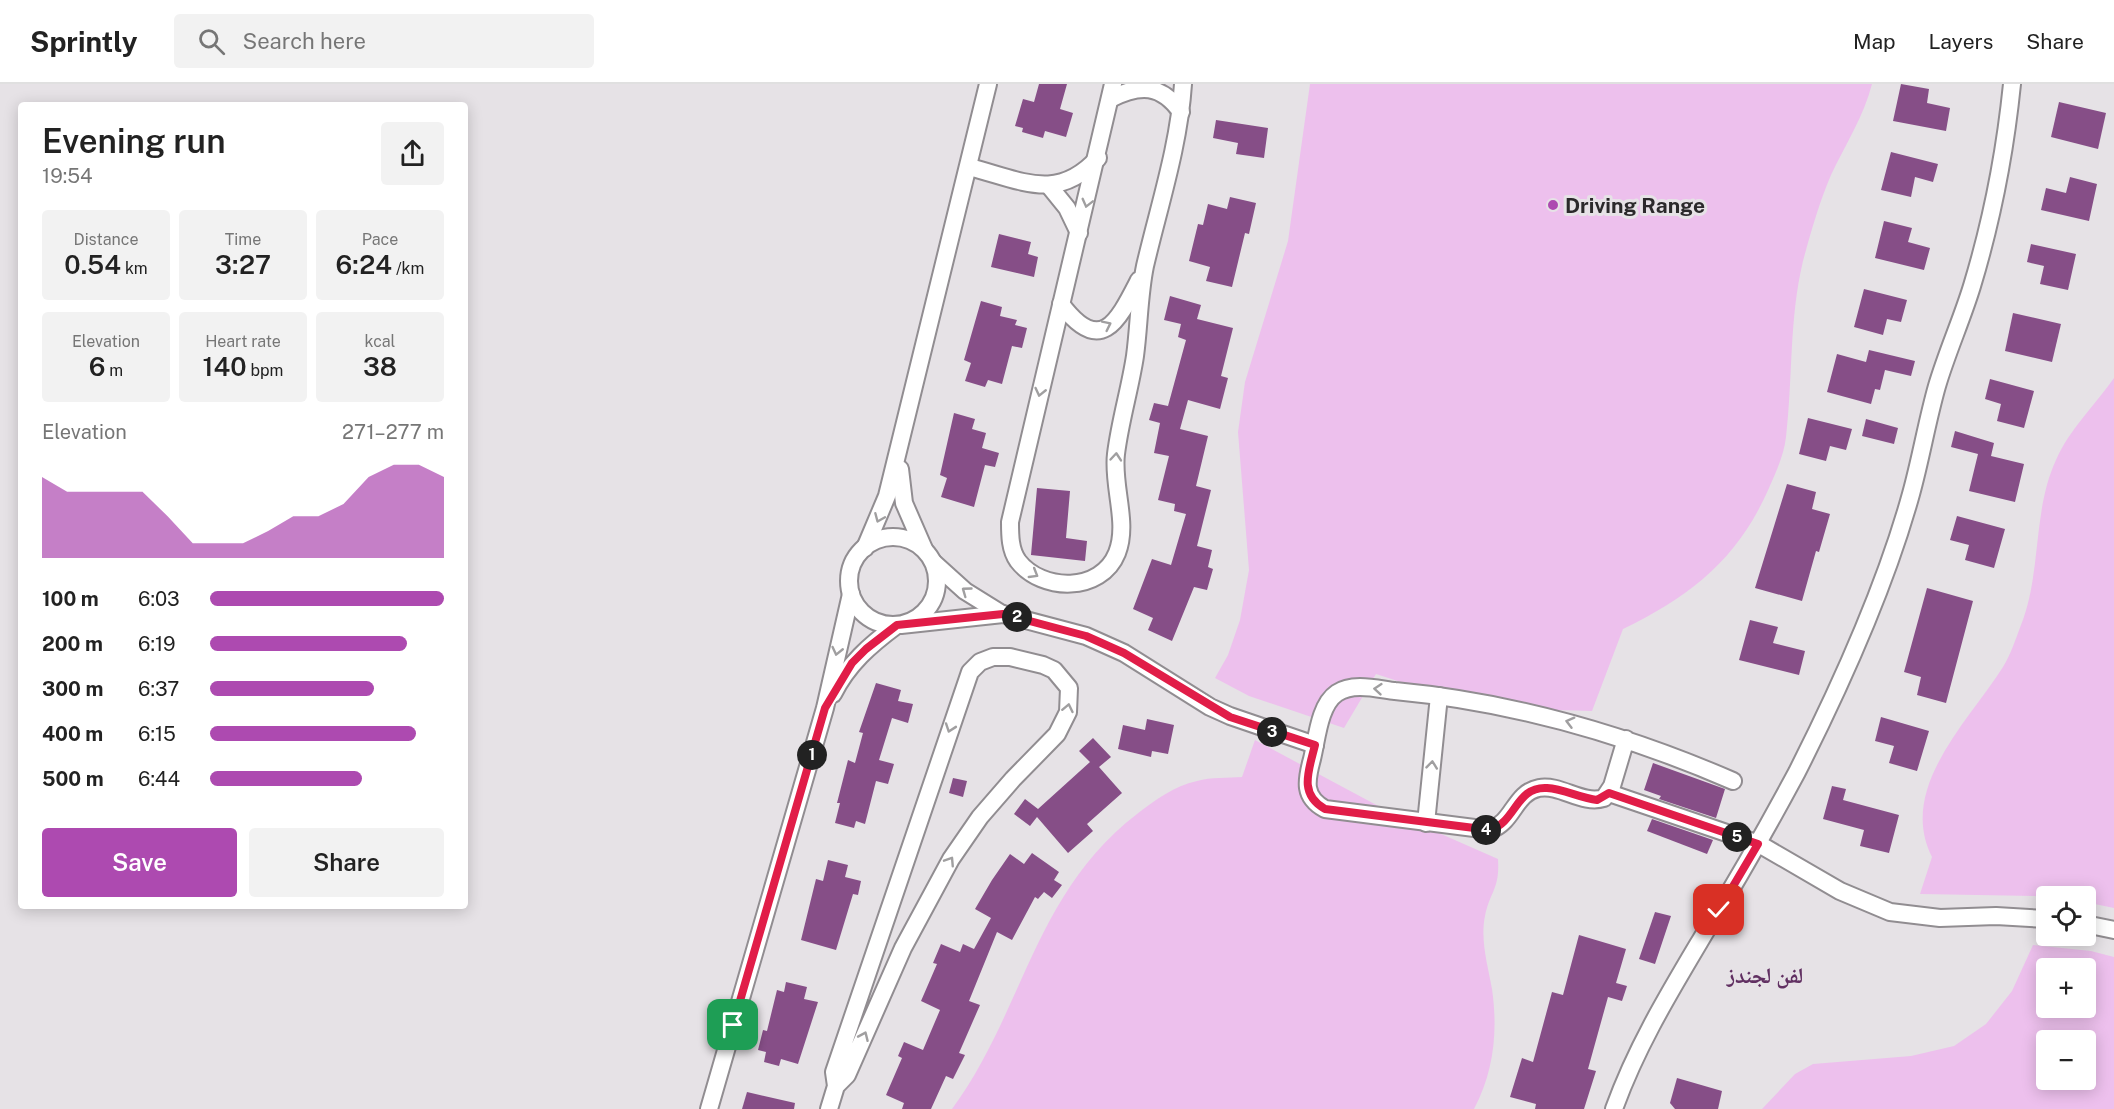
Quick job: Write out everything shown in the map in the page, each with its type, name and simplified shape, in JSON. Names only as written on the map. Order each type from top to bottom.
[{"type":"street","points":[[709,1109],[825,708],[851,594],[851,569],[865,548],[885,503],[988,84]]},
{"type":"street","points":[[1181,112],[1165,93],[1155,88],[1132,87],[1112,91],[1080,233],[1060,304],[1013,503],[1010,541],[1017,560],[1030,573],[1049,581],[1080,583],[1095,578],[1107,568],[1116,555],[1121,540],[1116,457],[1136,350],[1145,269],[1181,112],[1183,84]]},
{"type":"street","points":[[1614,1109],[1637,1051],[1657,1012],[1758,844],[1835,692],[1895,545],[1911,495],[1937,386],[1971,288],[1992,211],[2007,132],[2012,84]]},
{"type":"street","points":[[969,167],[1050,187],[1077,177],[1098,158]]},
{"type":"street","points":[[1050,187],[1067,208],[1080,233]]},
{"type":"street","points":[[1060,304],[1082,327],[1101,330],[1110,326],[1123,311],[1145,269]]},
{"type":"street","points":[[825,708],[852,663],[866,649],[899,625],[921,615],[934,598],[938,583],[929,556],[904,503],[900,480],[899,447]]},
{"type":"street","points":[[865,548],[874,542],[895,538],[906,539],[929,556],[965,591],[1003,614],[1086,636],[1124,653],[1230,717],[1315,745]]},
{"type":"street","points":[[851,594],[865,615],[880,623],[899,625],[1003,614]]},
{"type":"street","points":[[829,1109],[836,1086],[834,1071],[970,672],[980,662],[993,657],[1027,660],[1054,670],[1069,688],[1070,700],[1064,724],[980,817],[951,859],[903,948],[847,1075],[836,1086]]},
{"type":"street","points":[[1626,739],[1609,793],[1597,800],[1557,789],[1537,789],[1519,799],[1505,823],[1490,830],[1333,811],[1318,806],[1312,800],[1306,786],[1315,745],[1329,700],[1344,689],[1365,688],[1439,696],[1523,711],[1626,739],[1733,781]]},
{"type":"street","points":[[1426,823],[1439,696]]},
{"type":"street","points":[[1609,793],[1758,844],[1840,891],[1890,912],[1940,918],[1996,916],[2036,918]]},
{"type":"street","points":[[2096,926],[2114,930]]},
{"type":"shaded area","points":[[1310,84],[1872,84],[1859,119],[1827,186],[1803,261],[1795,305],[1785,444],[1769,488],[1743,535],[1710,573],[1670,603],[1623,629],[1592,711],[1521,709],[1447,697],[1376,674],[1344,728],[1249,696],[1215,678],[1228,655],[1240,620],[1249,570],[1238,432],[1245,382],[1288,241]]},
{"type":"shaded area","points":[[2114,378],[2114,908],[2096,904],[2096,886],[2036,886],[2036,896],[1920,894],[1932,857],[1924,831],[1924,806],[1930,781],[1956,733],[1989,688],[2008,657],[2028,605],[2048,480],[2061,449]]},
{"type":"shaded area","points":[[1255,740],[1382,808],[1498,859],[1498,877],[1487,908],[1483,934],[1494,1005],[1493,1050],[1486,1080],[1474,1109],[952,1109],[997,1033],[1052,916],[1075,880],[1102,845],[1137,814],[1173,790],[1202,780],[1242,777]]},
{"type":"shaded area","points":[[2033,945],[2091,951],[2114,957],[2114,1109],[1762,1109],[1795,1074],[1813,1064],[1911,1056],[1954,1046],[1986,1024],[2012,991]]},
{"type":"building","points":[[1039,84],[1067,84],[1060,109],[1073,113],[1066,137],[1045,131],[1043,138],[1022,132],[1023,128],[1015,126],[1023,99],[1034,102]]},
{"type":"building","points":[[1901,84],[1929,89],[1927,103],[1950,108],[1946,131],[1893,121]]},
{"type":"building","points":[[2059,102],[2106,113],[2098,149],[2051,137]]},
{"type":"building","points":[[1216,120],[1268,128],[1264,158],[1236,154],[1238,143],[1213,138]]},
{"type":"building","points":[[1891,152],[1938,164],[1933,182],[1915,177],[1911,197],[1881,190]]},
{"type":"building","points":[[2070,177],[2097,184],[2089,221],[2041,210],[2046,188],[2066,193]]},
{"type":"building","points":[[1230,197],[1256,203],[1249,234],[1245,233],[1232,287],[1206,281],[1210,267],[1189,261],[1198,224],[1203,225],[1208,204],[1227,209]]},
{"type":"building","points":[[1884,221],[1912,228],[1908,242],[1930,248],[1924,270],[1875,258]]},
{"type":"building","points":[[999,234],[1031,242],[1028,254],[1038,257],[1034,277],[991,267]]},
{"type":"building","points":[[2031,244],[2076,254],[2068,290],[2040,284],[2044,266],[2027,262]]},
{"type":"building","points":[[1864,289],[1907,300],[1901,322],[1887,319],[1883,335],[1854,327]]},
{"type":"building","points":[[1170,296],[1201,305],[1197,319],[1233,328],[1221,376],[1228,378],[1220,409],[1188,400],[1180,429],[1208,436],[1196,486],[1211,490],[1197,546],[1212,550],[1208,567],[1213,569],[1207,590],[1194,587],[1172,641],[1148,630],[1153,618],[1133,609],[1152,559],[1171,565],[1186,514],[1174,511],[1175,504],[1158,500],[1169,456],[1154,453],[1160,423],[1149,420],[1154,403],[1168,406],[1186,340],[1178,337],[1181,324],[1164,320]]},
{"type":"building","points":[[981,301],[1002,307],[1000,316],[1017,320],[1015,325],[1027,328],[1022,348],[1012,346],[1002,384],[988,380],[985,387],[965,381],[971,363],[964,360]]},
{"type":"building","points":[[2013,313],[2061,324],[2052,362],[2005,351]]},
{"type":"building","points":[[1869,350],[1915,361],[1911,376],[1885,370],[1880,390],[1875,389],[1871,404],[1827,392],[1837,354],[1866,362]]},
{"type":"building","points":[[1990,379],[2034,391],[2024,428],[1997,421],[2001,404],[1985,399]]},
{"type":"building","points":[[954,413],[975,419],[972,429],[986,433],[982,448],[999,453],[995,467],[985,465],[974,507],[941,497],[947,478],[940,475]]},
{"type":"building","points":[[1808,418],[1852,429],[1846,450],[1830,446],[1826,461],[1799,454]]},
{"type":"building","points":[[1866,419],[1898,428],[1894,444],[1862,436]]},
{"type":"building","points":[[1955,431],[1994,443],[1991,456],[2024,464],[2015,502],[1969,491],[1978,454],[1951,447]]},
{"type":"building","points":[[1787,484],[1816,492],[1812,509],[1830,514],[1819,552],[1816,551],[1802,601],[1755,588]]},
{"type":"building","points":[[1037,488],[1070,491],[1066,538],[1087,541],[1085,561],[1031,555]]},
{"type":"building","points":[[1957,516],[2005,529],[1994,568],[1965,560],[1969,545],[1950,540]]},
{"type":"building","points":[[1927,588],[1973,601],[1946,703],[1917,695],[1921,677],[1904,672]]},
{"type":"building","points":[[1750,620],[1778,627],[1773,643],[1805,651],[1799,675],[1739,660]]},
{"type":"building","points":[[876,683],[901,690],[898,701],[913,704],[908,723],[892,718],[879,760],[894,764],[888,784],[876,781],[865,824],[856,821],[854,828],[835,823],[840,803],[837,803],[848,760],[855,763],[863,733],[859,732]]},
{"type":"building","points":[[1881,717],[1929,731],[1917,771],[1889,763],[1894,746],[1875,741]]},
{"type":"building","points":[[1147,719],[1174,725],[1168,754],[1152,751],[1151,757],[1118,749],[1123,725],[1145,730]]},
{"type":"building","points":[[1093,738],[1111,757],[1099,767],[1122,793],[1087,824],[1093,831],[1068,853],[1037,817],[1030,826],[1014,814],[1025,799],[1038,809],[1090,762],[1079,751]]},
{"type":"building","points":[[1653,763],[1725,789],[1716,818],[1659,799],[1661,796],[1644,790]]},
{"type":"building","points":[[953,778],[967,781],[963,797],[949,793]]},
{"type":"building","points":[[1832,786],[1846,789],[1843,800],[1899,815],[1889,853],[1860,846],[1864,830],[1823,819]]},
{"type":"building","points":[[1652,819],[1713,840],[1707,854],[1647,831]]},
{"type":"building","points":[[1032,853],[1059,872],[1054,880],[1062,885],[1052,898],[1044,892],[1038,899],[1035,897],[1012,940],[997,932],[969,1001],[980,1005],[959,1053],[965,1055],[953,1079],[946,1076],[931,1109],[902,1109],[904,1103],[886,1095],[902,1058],[898,1056],[904,1042],[923,1050],[940,1010],[921,1001],[937,964],[933,963],[941,944],[960,952],[963,944],[974,949],[991,918],[975,909],[992,880],[1010,854],[1024,864]]},
{"type":"building","points":[[828,860],[848,865],[845,877],[861,881],[858,895],[853,894],[836,950],[801,940],[816,879],[823,881]]},
{"type":"building","points":[[1655,912],[1671,916],[1655,964],[1639,959]]},
{"type":"building","points":[[1579,935],[1626,949],[1616,983],[1627,986],[1622,1001],[1608,997],[1588,1069],[1596,1071],[1584,1109],[1535,1109],[1536,1104],[1510,1097],[1522,1058],[1533,1062],[1552,992],[1563,995]]},
{"type":"building","points":[[786,982],[807,987],[804,999],[818,1002],[798,1064],[781,1059],[779,1066],[764,1062],[766,1052],[758,1050],[763,1030],[767,1031],[777,990],[784,992]]},
{"type":"building","points":[[1677,1078],[1722,1091],[1718,1109],[1675,1109],[1670,1103]]},
{"type":"building","points":[[747,1092],[795,1103],[794,1109],[742,1109]]},
{"type":"place","name":"Driving Range","points":[[1553,205]]},
{"type":"district","name":"لفن لجندز","points":[[1765,975]]},
{"type":"route","points":[[733,1025],[825,708],[840,679],[852,663],[881,636],[897,625],[926,621],[1003,614],[1086,636],[1124,653],[1191,696],[1230,717],[1315,745],[1306,786],[1312,800],[1325,809],[1490,830],[1505,823],[1519,799],[1537,789],[1557,789],[1590,800],[1604,798],[1609,793],[1758,844],[1719,910]]}]
